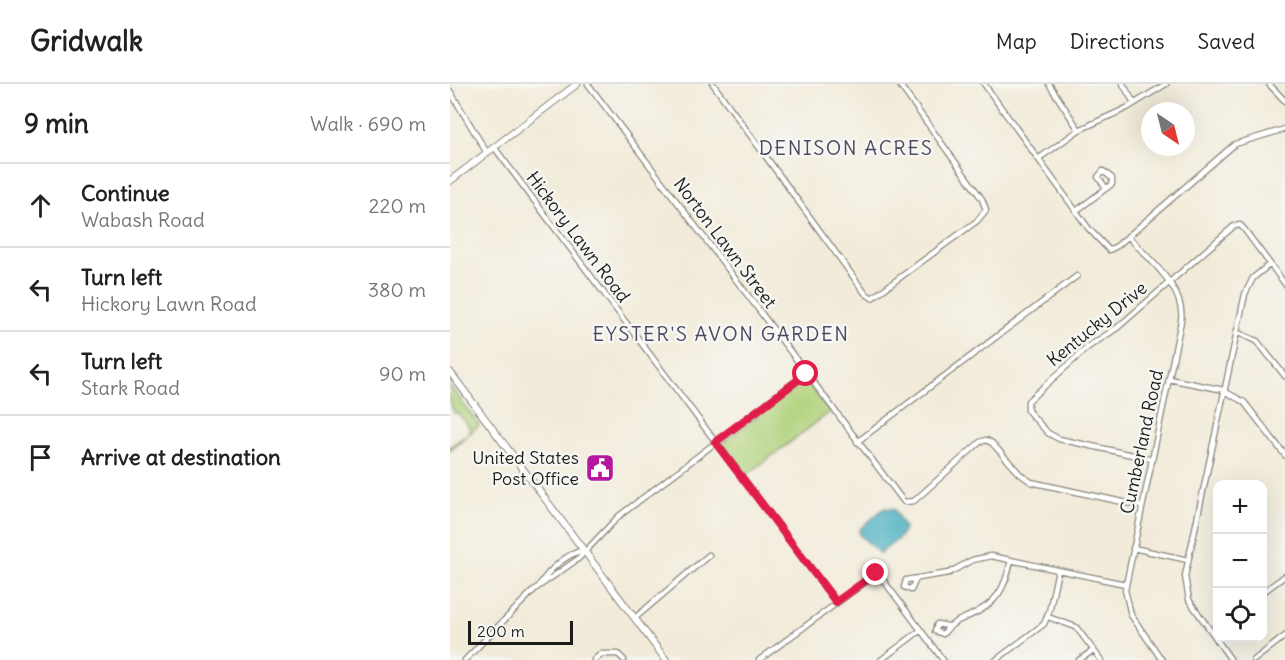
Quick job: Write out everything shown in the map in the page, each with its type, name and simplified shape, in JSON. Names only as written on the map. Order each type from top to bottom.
[{"type":"main road","points":[[450,181],[577,84]]},
{"type":"main road","points":[[450,372],[666,660]]},
{"type":"street","name":"Norton Lawn Street","points":[[588,84],[902,501],[907,503],[914,501],[975,446],[986,440],[992,443],[1020,474],[1031,482],[1142,506]]},
{"type":"street","points":[[713,84],[865,293],[872,298],[981,218],[986,206],[899,84]]},
{"type":"street","points":[[984,84],[1094,236],[1109,250],[1235,144],[1285,129]]},
{"type":"street","points":[[1049,84],[1079,130]]},
{"type":"street","points":[[1123,84],[1134,103]]},
{"type":"street","points":[[1038,159],[1079,130],[1134,103],[1166,84]]},
{"type":"street","points":[[1269,84],[1285,101]]},
{"type":"street","points":[[450,91],[487,153]]},
{"type":"street","name":"Hickory Lawn Road","points":[[494,147],[836,602]]},
{"type":"street","points":[[1076,211],[1106,188]]},
{"type":"street","name":"Kentucky Drive","points":[[1151,459],[1059,439],[1048,433],[1030,412],[1027,403],[1088,347],[1111,333],[1236,225],[1244,229],[1285,284]]},
{"type":"street","name":"Cumberland Road","points":[[1128,236],[1168,283],[1178,298],[1182,312],[1125,584],[1126,601],[1131,615],[1162,660]]},
{"type":"street","points":[[1231,660],[1187,595],[1184,580],[1236,332],[1248,286],[1256,275],[1270,264]]},
{"type":"street","points":[[857,442],[1077,276]]},
{"type":"street","points":[[1236,332],[1257,341],[1285,376]]},
{"type":"street","points":[[465,660],[539,586],[572,564],[619,516],[806,374]]},
{"type":"street","points":[[1169,378],[1233,394],[1246,405],[1283,448],[1285,455]]},
{"type":"street","points":[[1133,548],[1188,560]]},
{"type":"street","points":[[635,618],[709,555]]},
{"type":"street","points":[[916,579],[949,573],[981,557],[1011,560],[1125,584]]},
{"type":"street","points":[[948,626],[978,612],[999,597],[1007,580],[1011,560]]},
{"type":"street","points":[[996,660],[1036,632],[1048,617],[1058,570]]},
{"type":"street","points":[[759,660],[878,573],[943,660]]},
{"type":"street","points":[[1267,590],[1285,576]]},
{"type":"street","points":[[1048,617],[1076,627],[1101,660]]},
{"type":"street","points":[[882,660],[921,630]]},
{"type":"street","points":[[1254,660],[1283,638],[1285,644]]},
{"type":"street","points":[[1080,660],[1094,650]]},
{"type":"street","points":[[594,660],[604,653],[618,654],[624,660]]},
{"type":"green space","points":[[805,380],[830,412],[745,476],[721,444]]},
{"type":"green space","points":[[450,386],[479,425],[450,450],[450,447],[469,433],[470,428],[458,413],[454,413],[450,402]]},
{"type":"water","points":[[884,508],[894,509],[904,527],[901,536],[880,554],[860,535],[859,530]]},
{"type":"place","name":"United States Post Office","points":[[600,468]]},
{"type":"district","name":"DENISON ACRES","points":[[846,148]]},
{"type":"district","name":"EYSTER'S AVON GARDEN","points":[[721,334]]},
{"type":"route","points":[[806,374],[715,442],[836,602],[876,573]]}]
